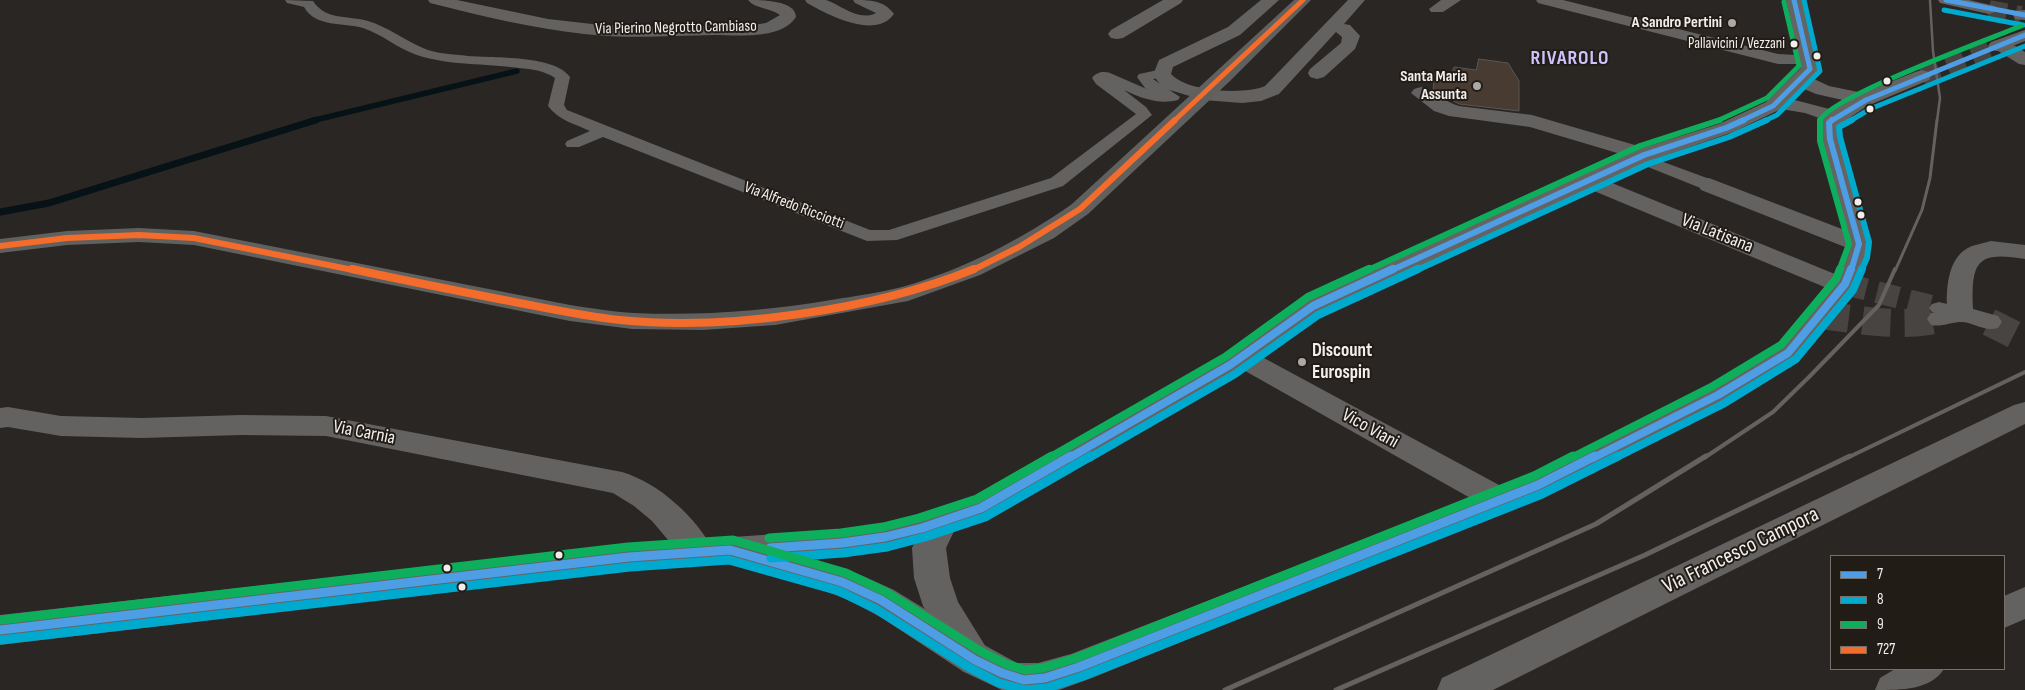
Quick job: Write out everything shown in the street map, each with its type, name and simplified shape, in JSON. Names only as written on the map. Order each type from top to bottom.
[{"type":"highway","points":[[0,246],[67,238],[139,235],[194,238],[570,313],[632,321],[704,322],[775,317],[849,305],[908,293],[971,270],[1046,233],[1080,209],[1303,0]]},
{"type":"main road","points":[[0,630],[629,556],[822,545],[885,537],[941,523],[981,508],[1241,357],[1314,306],[1590,182],[1642,156],[1726,128],[1775,105],[1810,69],[1794,0]]},
{"type":"main road","points":[[1946,0],[1989,9]]},
{"type":"main road","points":[[1999,45],[2025,35]]},
{"type":"main road","points":[[1831,120],[1866,100],[1922,76]]},
{"type":"main road","points":[[1801,80],[1823,90],[1866,100]]},
{"type":"main road","points":[[714,550],[842,582],[881,600],[923,625],[975,660],[1026,685],[1079,667],[1547,481],[1718,395],[1788,353],[1843,286],[1857,255],[1859,244],[1830,139],[1831,120],[1826,113],[1806,107],[1775,105]]},
{"type":"main road","points":[[2005,614],[2025,601]]},
{"type":"main road","points":[[2005,615],[2025,611]]},
{"type":"main road","points":[[1894,690],[1924,670]]},
{"type":"street","name":"Via Alfredo Ricciotti","points":[[291,0],[309,4],[311,10],[323,18],[364,24],[376,28],[419,52],[458,59],[539,66],[558,72],[563,77],[556,106],[559,111],[603,131],[867,235],[890,236],[1057,182],[1144,115],[1141,110],[1099,78],[1105,76],[1157,98],[1168,99],[1174,97],[1150,85],[1144,77],[1163,73]]},
{"type":"street","name":"Via Pierino Negrotto Cambiaso","points":[[436,0],[559,26],[642,32],[760,28],[777,24],[788,17],[788,13],[784,10],[756,0]]},
{"type":"street","points":[[813,0],[846,16],[858,19],[878,19],[886,14],[880,8],[861,0]]},
{"type":"street","points":[[1117,34],[1175,0]]},
{"type":"street","points":[[1271,0],[1234,30],[1165,64],[1163,73],[1170,84],[1203,94],[1242,97],[1261,95],[1272,90],[1357,0]]},
{"type":"street","points":[[1437,9],[1453,0]]},
{"type":"street","points":[[1544,0],[1778,59],[1808,60]]},
{"type":"street","points":[[1317,73],[1349,45],[1351,36],[1344,29],[1332,26]]},
{"type":"street","points":[[658,49],[684,31]]},
{"type":"street","points":[[1999,45],[2025,60]]},
{"type":"street","points":[[1421,93],[1442,107],[1456,112],[1532,121],[1642,156],[1709,185],[1859,244]]},
{"type":"street","points":[[573,144],[603,131]]},
{"type":"street","name":"Via Latisana","points":[[1590,182],[1843,286]]},
{"type":"street","points":[[1989,322],[1946,313],[1961,285],[1966,262],[1969,257],[1990,248],[2025,252]]},
{"type":"street","name":"Vico Viani","points":[[1241,357],[1500,500]]},
{"type":"street","name":"Via Francesco Campora","points":[[1456,690],[2025,412]]},
{"type":"street","name":"Via Carnia","points":[[0,418],[8,417],[61,426],[142,428],[241,425],[336,427],[622,483],[647,496],[670,517],[714,550]]},
{"type":"street","points":[[941,523],[929,548],[932,578],[941,606],[975,660]]},
{"type":"building","name":"Santa Maria Assunta","points":[[1479,59],[1508,63],[1519,81],[1519,111],[1459,104],[1433,90],[1435,72],[1451,75],[1454,67],[1476,70]]},
{"type":"waterway","points":[[311,121],[517,71]]},
{"type":"waterway","points":[[0,212],[49,203],[316,120]]},
{"type":"tunnel","points":[[1989,9],[2021,15]]},
{"type":"tunnel","points":[[1922,76],[1997,46]]},
{"type":"tunnel","points":[[1845,284],[1939,308]]},
{"type":"tunnel","points":[[1821,315],[1895,323],[1925,322],[1940,319]]},
{"type":"tunnel","points":[[1989,322],[2025,340]]},
{"type":"railway","points":[[1930,0],[1933,51],[1940,98],[1937,121]]},
{"type":"railway","points":[[1895,271],[1922,210],[1930,178],[1937,120]]},
{"type":"railway","points":[[1704,458],[1773,412],[1810,376],[1879,305],[1895,269]]},
{"type":"railway","points":[[1847,458],[2025,372]]},
{"type":"railway","points":[[1225,690],[1596,524],[1706,456]]},
{"type":"railway","points":[[1336,690],[1645,555],[1850,456]]},
{"type":"transit line","name":"727","points":[[0,246],[67,238],[139,235],[194,238],[570,313],[634,321],[683,322],[756,318],[869,302],[930,286],[975,269],[1019,247],[1080,209],[1303,0]]},
{"type":"transit line","name":"7","points":[[770,548],[842,543],[885,537],[922,528],[981,508],[1230,365],[1313,306],[1644,155],[1726,128],[1773,106],[1810,69],[1794,0]]},
{"type":"transit line","name":"8","points":[[771,558],[843,553],[887,547],[925,537],[985,517],[1235,374],[1318,315],[1648,164],[1729,137],[1777,115],[1820,71],[1804,0]]},
{"type":"transit line","name":"7","points":[[1946,0],[2025,15]]},
{"type":"transit line","name":"9","points":[[769,538],[841,533],[883,527],[919,518],[977,499],[1225,357],[1308,297],[1640,146],[1722,119],[1767,98],[1799,66],[1784,2]]},
{"type":"transit line","name":"8","points":[[1944,10],[2023,25]]},
{"type":"transit line","name":"9","points":[[0,620],[628,547],[733,540],[846,573],[886,592],[980,651],[1006,664],[1025,670],[1043,668],[1076,658],[1534,476],[1713,386],[1781,345],[1836,279],[1849,244],[1820,141],[1819,123],[1821,117],[1828,110],[1862,91],[2021,26]]},
{"type":"transit line","name":"7","points":[[0,630],[629,557],[730,550],[842,582],[881,600],[975,660],[1002,673],[1024,680],[1045,678],[1079,667],[1538,485],[1718,395],[1788,353],[1845,284],[1857,255],[1859,244],[1830,139],[1829,123],[1834,118],[1866,100],[2025,35]]},
{"type":"transit line","name":"8","points":[[1,640],[630,567],[729,560],[839,591],[876,609],[970,668],[999,683],[1025,690],[1047,688],[1083,676],[1542,494],[1723,404],[1796,359],[1853,290],[1867,258],[1869,242],[1840,137],[1839,127],[1870,109],[2025,46]]},
{"type":"place","name":"A Sandro Pertini","points":[[1732,23]]},
{"type":"place","name":"Pallavicini / Vezzani","points":[[1794,44]]},
{"type":"place","name":"Santa Maria Assunta","points":[[1477,86]]},
{"type":"place","name":"Discount Eurospin","points":[[1302,362]]},
{"type":"district","name":"RIVAROLO","points":[[1570,59]]}]
